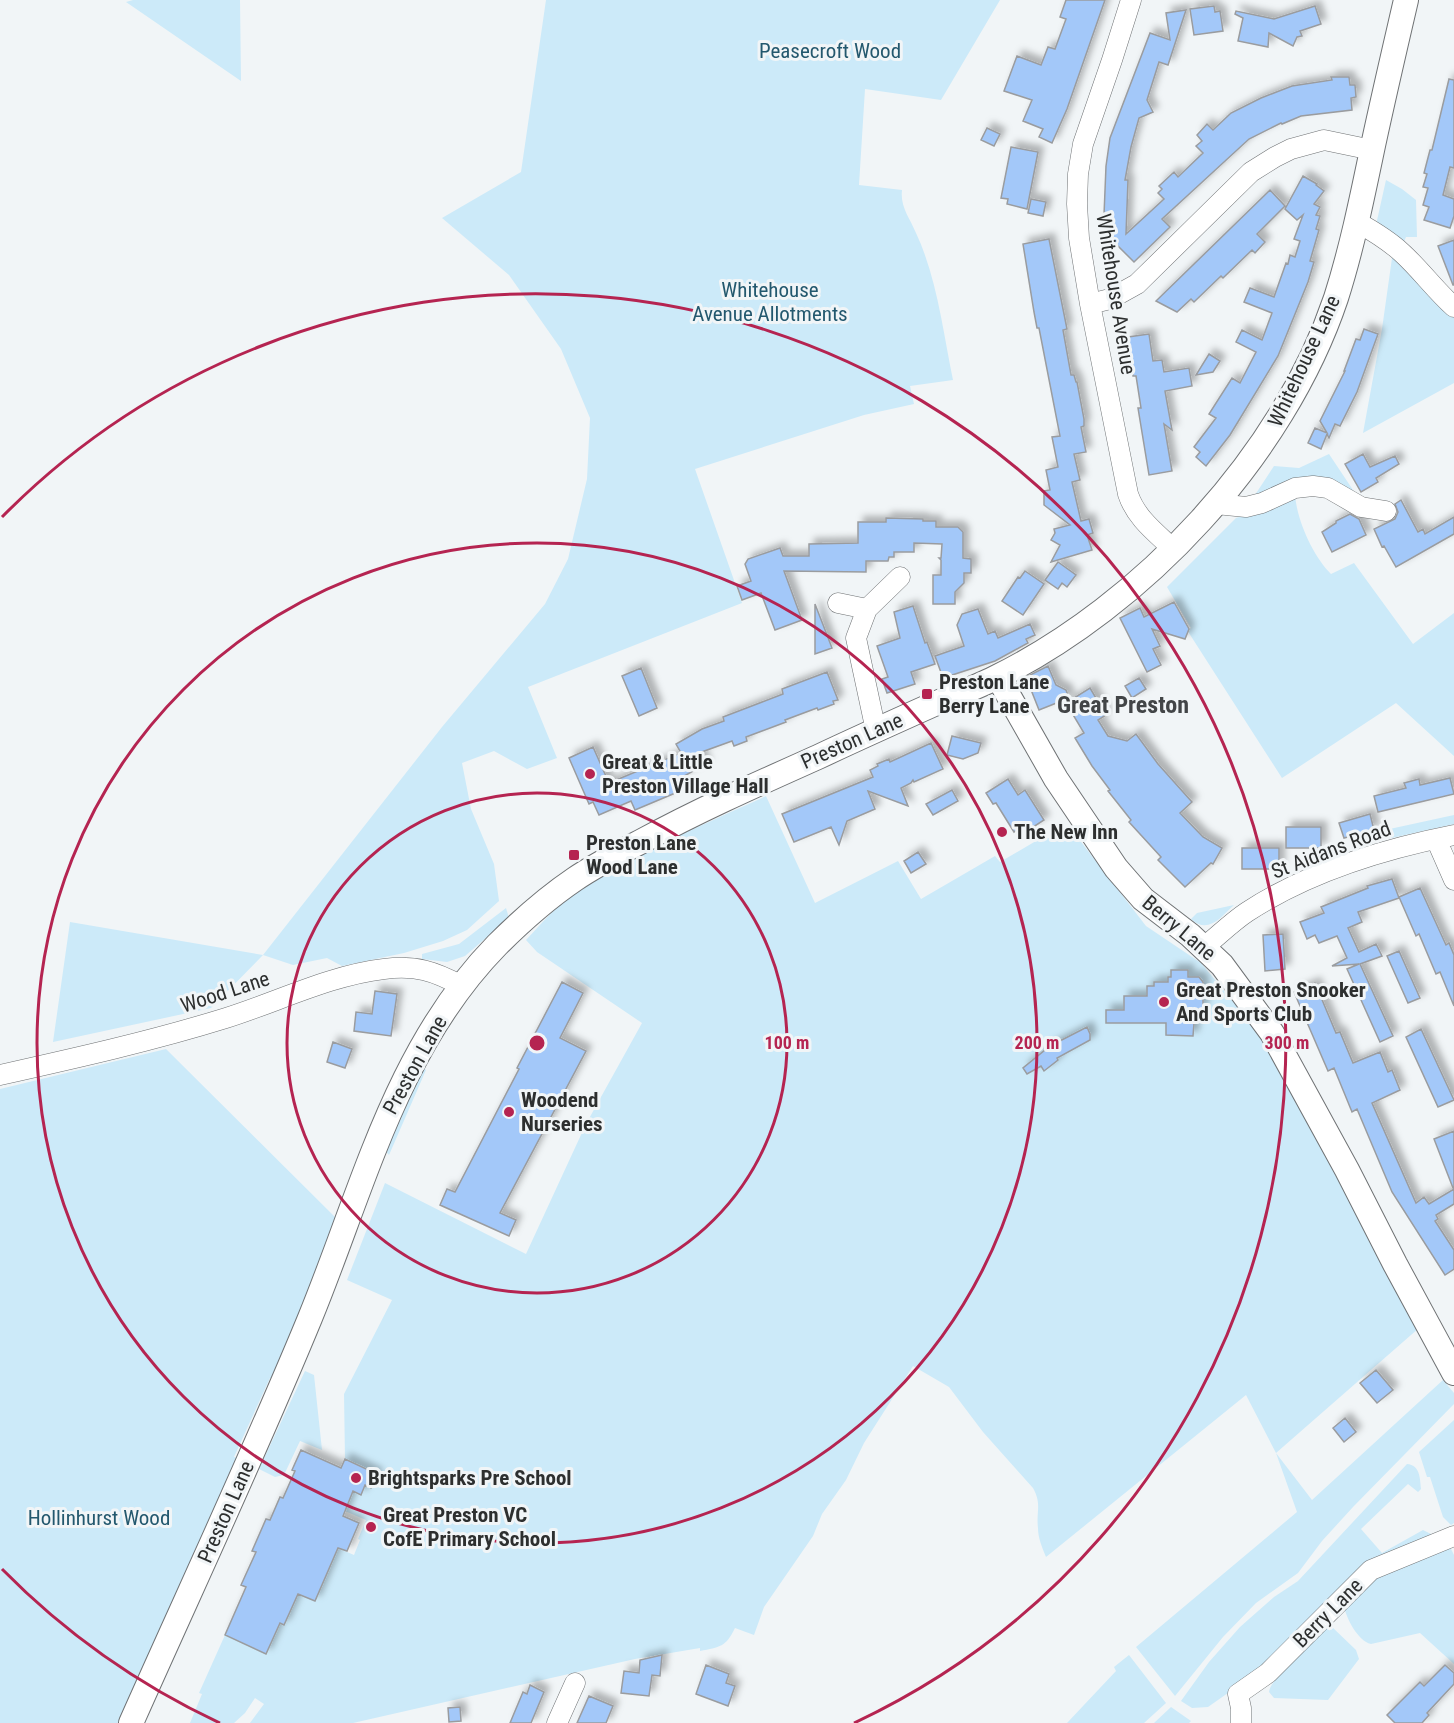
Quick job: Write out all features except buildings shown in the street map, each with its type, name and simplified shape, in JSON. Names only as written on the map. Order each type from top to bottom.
[{"type":"street","name":"Whitehouse Avenue","points":[[1131,0],[1088,126],[1078,174],[1079,238],[1090,304],[1131,504],[1143,521],[1173,549]]},
{"type":"street","name":"Whitehouse Lane","points":[[998,677],[1062,640],[1109,604],[1173,549],[1216,504],[1272,430],[1294,391],[1333,305],[1357,222],[1406,0]]},
{"type":"street","points":[[1090,304],[1110,299],[1137,284],[1251,172],[1275,157],[1291,149],[1324,140],[1372,150]]},
{"type":"street","points":[[1357,222],[1402,253],[1438,293],[1454,307]]},
{"type":"street","points":[[1216,504],[1246,507],[1262,503],[1295,488],[1313,486],[1328,488],[1361,507],[1386,511]]},
{"type":"street","points":[[876,730],[856,638],[867,609],[900,577]]},
{"type":"street","points":[[838,603],[867,609]]},
{"type":"street","name":"Preston Lane","points":[[131,1723],[246,1468],[307,1325],[393,1100],[430,1032],[462,986],[504,939],[568,883],[591,868],[698,813],[876,730],[998,677]]},
{"type":"street","name":"Berry Lane","points":[[998,677],[1056,779],[1116,868],[1143,899],[1204,947],[1222,965],[1272,1033],[1452,1370]]},
{"type":"street","points":[[1445,837],[1454,880]]},
{"type":"street","name":"St Aidans Road","points":[[1204,947],[1246,913],[1303,883],[1364,859],[1445,837]]},
{"type":"street","name":"Wood Lane","points":[[0,1075],[193,1028],[361,973],[382,969],[417,968],[435,973],[462,986]]},
{"type":"street","name":"Berry Lane","points":[[1241,1723],[1238,1694],[1268,1673],[1371,1570],[1454,1536]]},
{"type":"street","points":[[557,1723],[574,1683]]},
{"type":"green space","points":[[133,0],[240,0],[241,81],[126,2]]},
{"type":"green space","points":[[546,0],[1000,0],[941,100],[865,89],[859,185],[902,190],[904,207],[923,250],[934,286],[953,380],[910,386],[914,404],[864,415],[695,469],[742,603],[528,687],[557,758],[527,769],[494,751],[462,763],[471,809],[494,864],[499,901],[467,930],[443,941],[404,953],[342,966],[327,958],[293,965],[263,955],[442,727],[545,604],[568,559],[587,479],[590,418],[561,349],[509,275],[442,218],[521,172]]},
{"type":"green space","points":[[1386,180],[1416,200],[1417,237],[1406,237],[1403,244],[1376,225]]},
{"type":"green space","points":[[1393,251],[1454,312],[1454,383],[1363,433],[1382,329]]},
{"type":"green space","points":[[1329,454],[1361,502],[1346,493],[1253,498],[1274,466],[1299,468]]},
{"type":"green space","points":[[1295,493],[1302,525],[1324,566],[1331,574],[1354,563],[1413,644],[1454,613],[1454,756],[1396,703],[1282,778],[1187,630],[1191,628],[1167,587],[1236,518]]},
{"type":"green space","points":[[766,796],[815,903],[898,861],[921,899],[995,856],[1000,862],[1041,838],[1078,838],[1146,926],[1201,963],[1262,1036],[1419,1328],[1276,1453],[1246,1395],[1046,1557],[1040,1542],[1038,1503],[1033,1488],[983,1432],[949,1387],[913,1366],[864,1443],[846,1480],[822,1514],[813,1536],[764,1607],[754,1635],[735,1628],[725,1643],[713,1648],[700,1651],[700,1648],[635,1659],[353,1723],[250,1723],[264,1704],[255,1698],[245,1713],[234,1723],[190,1723],[202,1694],[199,1693],[225,1635],[266,1654],[280,1623],[284,1625],[291,1610],[294,1592],[338,1548],[354,1555],[360,1540],[358,1539],[366,1520],[345,1511],[334,1483],[361,1494],[365,1485],[371,1487],[377,1474],[345,1459],[344,1394],[392,1300],[347,1280],[385,1183],[526,1254],[586,1124],[642,1023],[537,952],[526,940],[558,907],[606,874],[658,846]]},
{"type":"green space","points":[[1454,815],[1454,824],[1387,839],[1385,830]]},
{"type":"green space","points":[[1234,905],[1209,925],[1197,923],[1191,919],[1197,913]]},
{"type":"green space","points":[[506,908],[509,918],[465,956],[447,962],[422,959],[422,954],[459,944]]},
{"type":"green space","points":[[70,922],[263,955],[211,1008],[53,1042]]},
{"type":"green space","name":"Hollinhurst Wood","points":[[166,1049],[338,1220],[274,1379],[270,1378],[234,1457],[243,1459],[123,1723],[0,1723],[0,1089]]},
{"type":"green space","points":[[423,1068],[426,1070],[389,1155],[382,1147]]},
{"type":"green space","points":[[305,1371],[314,1375],[322,1450],[300,1441],[284,1475],[275,1477],[259,1469]]},
{"type":"green space","points":[[1443,1380],[1454,1393],[1454,1404],[1353,1507],[1322,1541],[1298,1573],[1256,1603],[1223,1637],[1175,1696],[1136,1647],[1297,1512],[1276,1453],[1312,1500]]},
{"type":"green space","points":[[1454,1420],[1454,1523],[1451,1525],[1443,1517],[1419,1452]]},
{"type":"green space","points":[[1407,1464],[1417,1469],[1421,1489],[1418,1492],[1408,1484],[1361,1529],[1382,1553],[1423,1530],[1433,1535],[1384,1556],[1255,1674],[1208,1707],[1192,1708],[1181,1701],[1209,1662],[1240,1627],[1274,1597],[1298,1581]]},
{"type":"green space","points":[[1450,1547],[1454,1555],[1454,1664],[1420,1633],[1371,1644],[1357,1634],[1347,1617],[1344,1606],[1368,1580]]},
{"type":"green space","points":[[1327,1626],[1331,1626],[1356,1650],[1359,1659],[1328,1700],[1274,1698],[1269,1692],[1278,1672]]},
{"type":"green space","points":[[1129,1655],[1166,1703],[1144,1723],[1067,1723],[1116,1671],[1114,1667]]},
{"type":"green space","points":[[1171,1707],[1191,1721],[1189,1723],[1154,1723]]},
{"type":"place","name":"Preston Lane Berry Lane","points":[[927,694]]},
{"type":"place","name":"Great & Little Preston Village Hall","points":[[590,774]]},
{"type":"place","name":"The New Inn","points":[[1002,832]]},
{"type":"place","name":"Preston Lane Wood Lane","points":[[574,855]]},
{"type":"place","name":"Great Preston Snooker And Sports Club","points":[[1164,1002]]},
{"type":"place","name":"Woodend Nurseries","points":[[509,1112]]},
{"type":"place","name":"Brightsparks Pre School","points":[[356,1478]]},
{"type":"place","name":"Great Preston VC CofE Primary School","points":[[371,1527]]},
{"type":"district","name":"Great Preston","points":[[1123,705]]},
{"type":"park label","name":"Peasecroft Wood","points":[[830,51]]},
{"type":"park label","name":"Whitehouse Avenue Allotments","points":[[770,302]]}]
